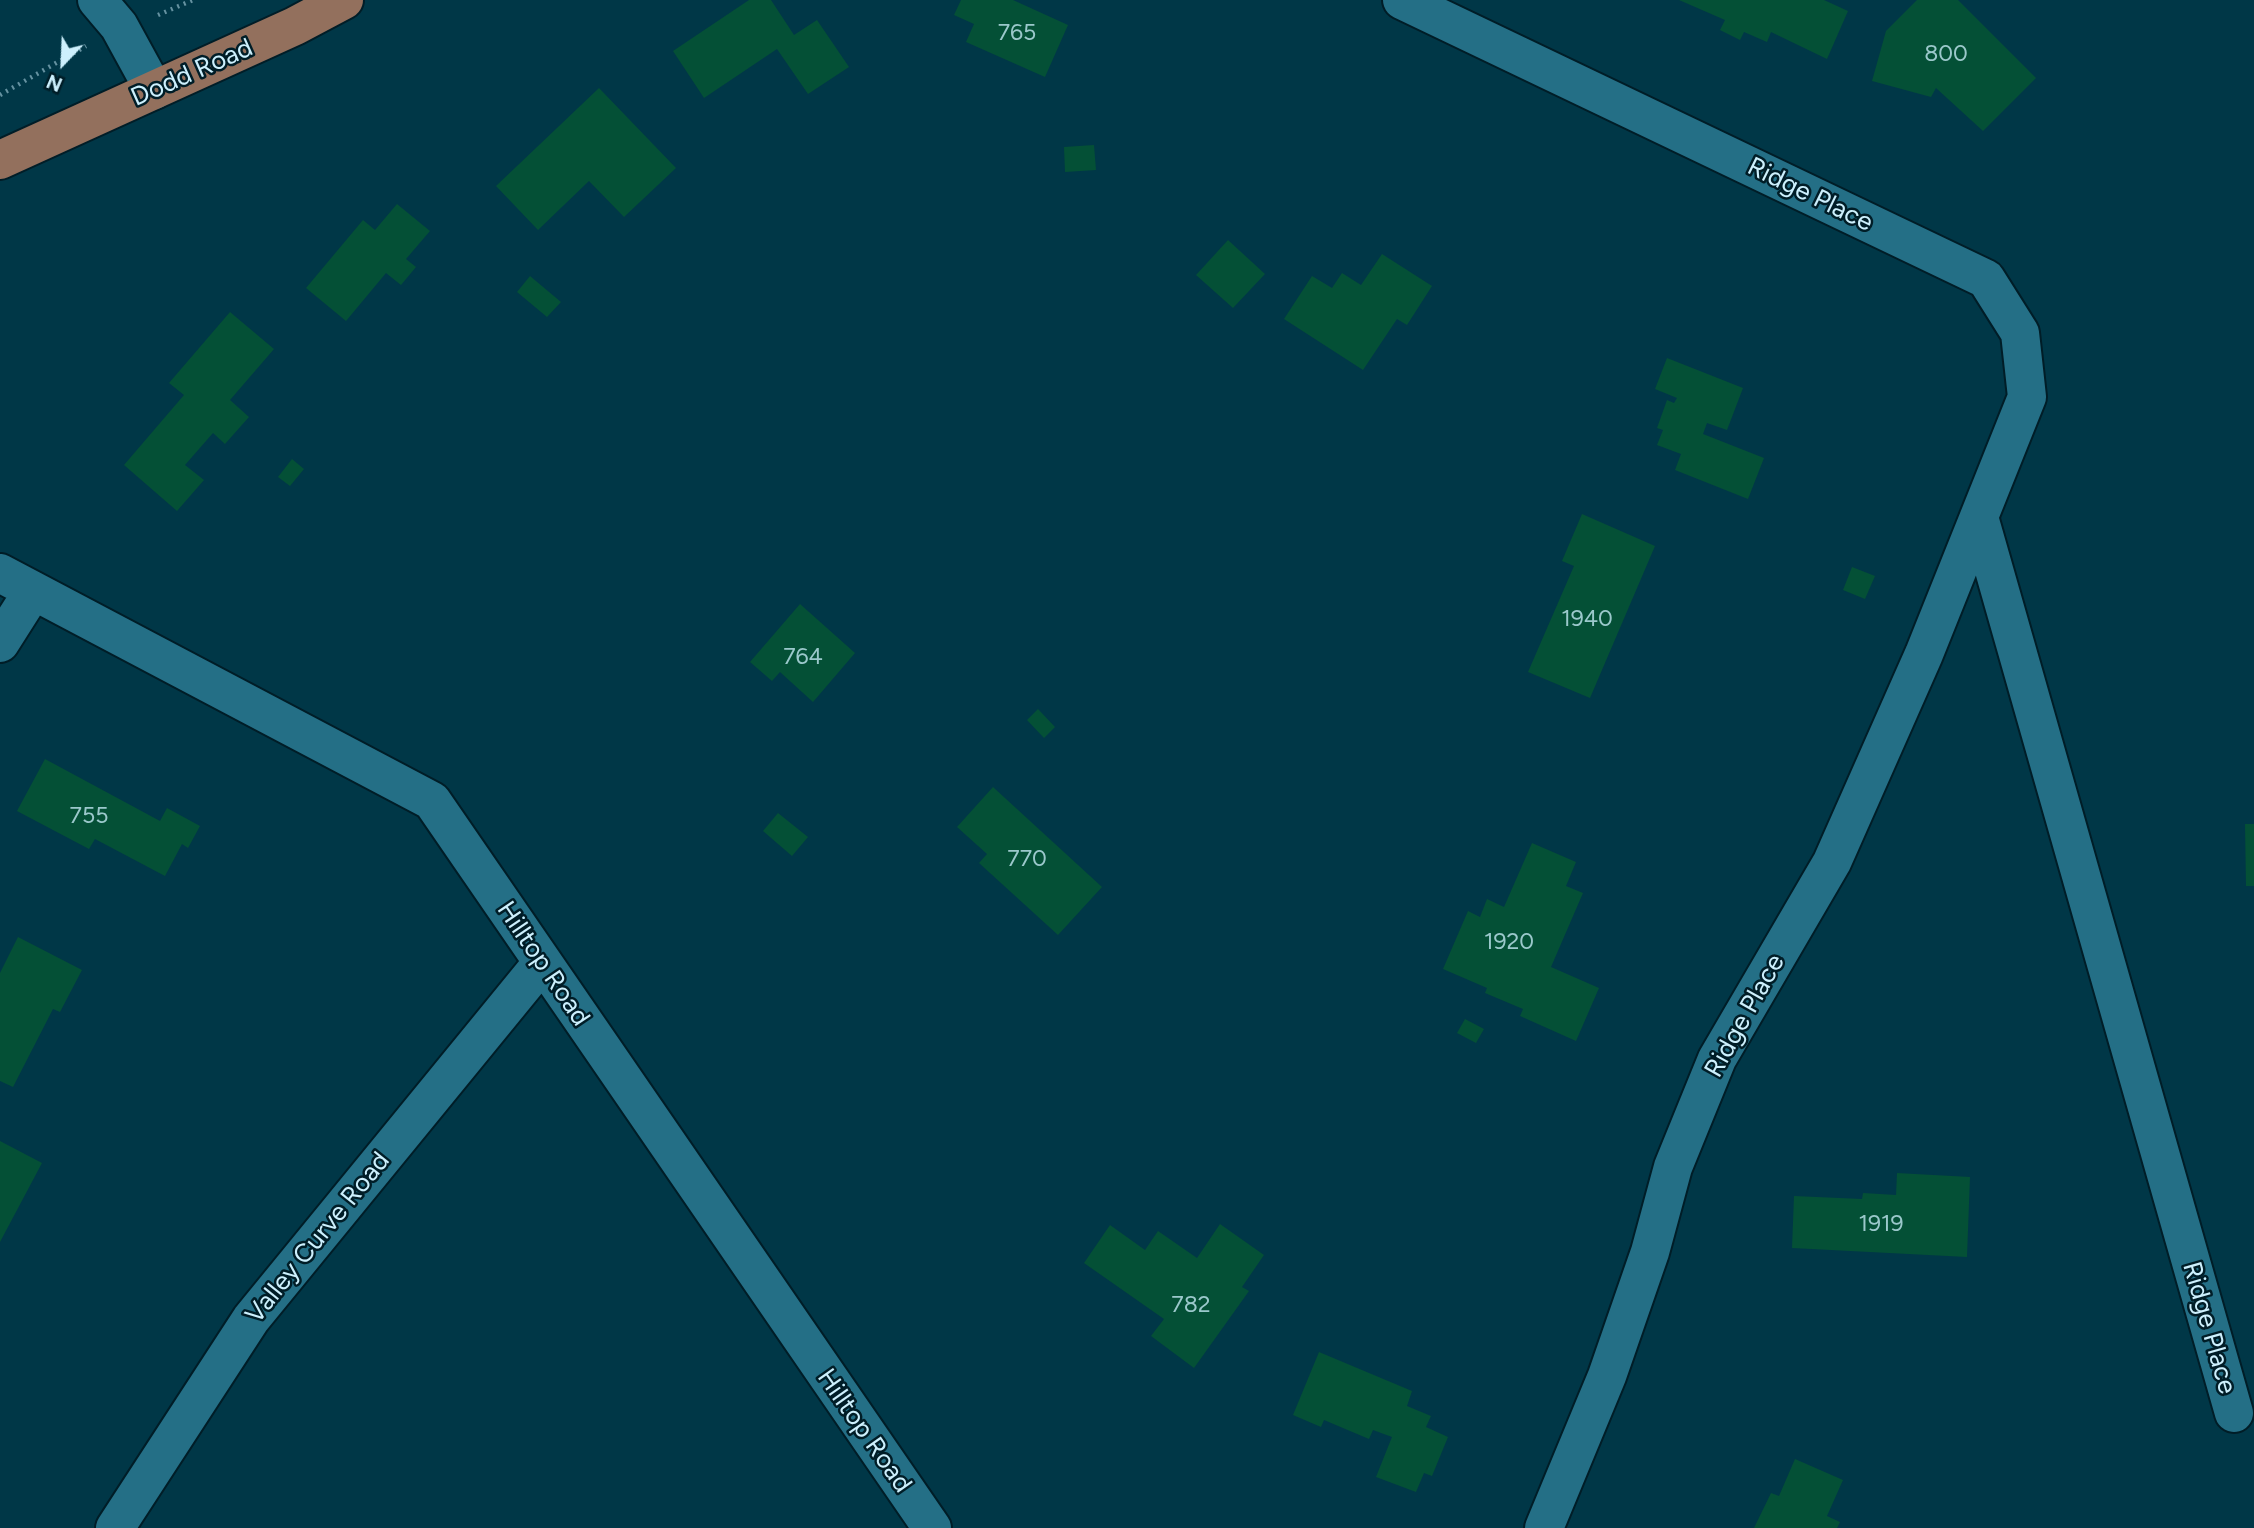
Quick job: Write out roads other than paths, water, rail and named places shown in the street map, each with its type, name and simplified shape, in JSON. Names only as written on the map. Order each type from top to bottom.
[{"type":"main road","name":"Dodd Road","points":[[0,160],[295,26],[344,0]]},
{"type":"street","points":[[97,0],[119,26],[154,90]]},
{"type":"street","name":"Ridge Place","points":[[1402,0],[1986,279],[2020,333],[2027,397],[1924,654],[1832,862],[1717,1059],[1673,1167],[1650,1252],[1607,1376],[1544,1528]]},
{"type":"street","name":"Ridge Place","points":[[1979,517],[2234,1413]]},
{"type":"street","points":[[0,643],[16,582]]},
{"type":"street","name":"Hilltop Road","points":[[16,582],[432,801],[932,1528]]},
{"type":"street","name":"Valley Curve Road","points":[[115,1528],[251,1319],[542,963]]}]
